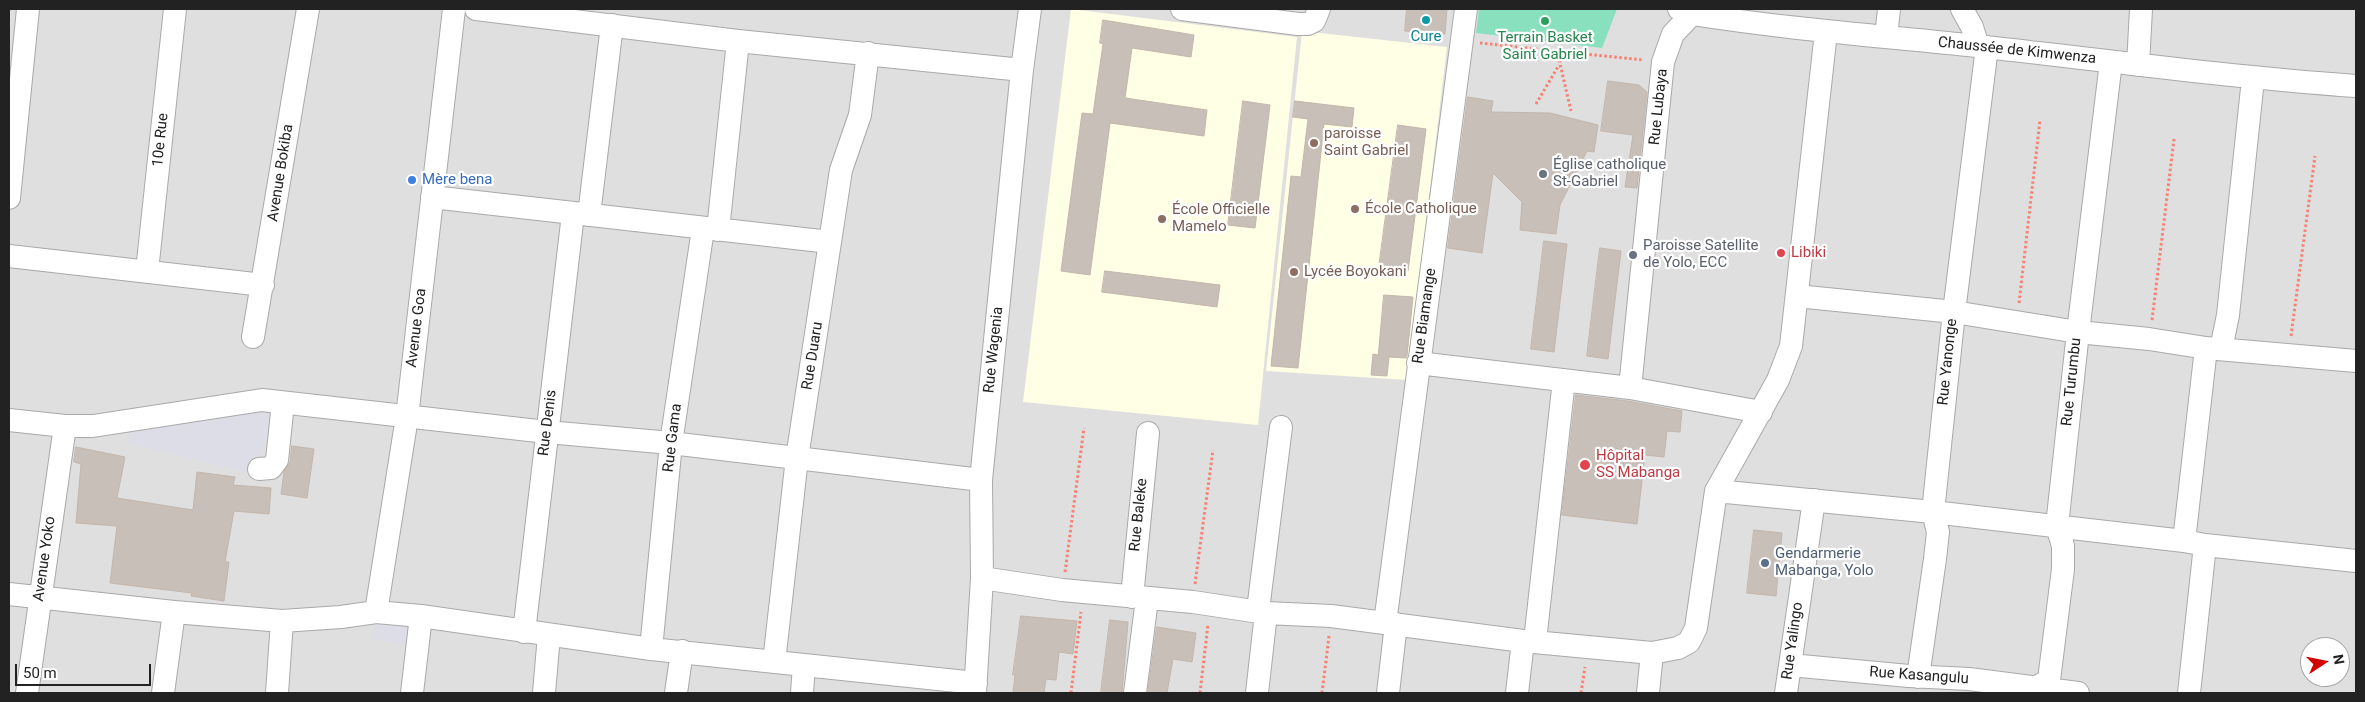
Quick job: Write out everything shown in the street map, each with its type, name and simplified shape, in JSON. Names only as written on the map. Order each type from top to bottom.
[{"type":"street","points":[[9,198],[28,9]]},
{"type":"street","name":"10e Rue","points":[[147,271],[175,9]]},
{"type":"street","name":"Avenue Bokiba","points":[[253,337],[308,9]]},
{"type":"street","name":"Avenue Goa","points":[[376,612],[407,417],[454,9]]},
{"type":"street","points":[[476,9],[738,41],[1022,70]]},
{"type":"street","name":"Rue Wagenia","points":[[975,688],[982,578],[981,480],[1022,70],[1030,9]]},
{"type":"street","points":[[1182,9],[1308,24],[1314,21],[1319,9]]},
{"type":"street","name":"Rue Biamange","points":[[1388,693],[1390,623],[1418,363],[1466,9]]},
{"type":"street","points":[[1886,37],[1889,9]]},
{"type":"street","points":[[1962,9],[1982,47]]},
{"type":"street","points":[[2138,65],[2141,9]]},
{"type":"street","name":"Chaussée de Kimwenza","points":[[1688,11],[1826,32],[1982,47],[2253,79],[2356,86]]},
{"type":"street","name":"Rue Lubaya","points":[[1630,388],[1663,62],[1673,34],[1688,11]]},
{"type":"street","name":"Rue Denis","points":[[524,632],[547,432],[612,25]]},
{"type":"street","points":[[982,578],[1073,591],[1262,612],[1331,616],[1529,641],[1652,653],[1678,648],[1689,642],[1696,628],[1716,491],[1786,364],[1791,346],[1826,32]]},
{"type":"street","name":"Rue Gama","points":[[651,648],[671,443],[710,229],[738,41]]},
{"type":"street","name":"Rue Yanonge","points":[[1911,682],[1935,559],[1938,532],[1933,512],[1982,47]]},
{"type":"street","name":"Rue Duaru","points":[[774,662],[798,458],[840,170],[860,115],[868,53]]},
{"type":"street","name":"Rue Turumbu","points":[[2035,691],[2049,680],[2063,569],[2063,546],[2057,526],[2078,332],[2111,62]]},
{"type":"street","points":[[2189,693],[2195,543],[2214,348],[2228,315],[2253,79]]},
{"type":"street","points":[[432,197],[830,242]]},
{"type":"street","points":[[9,256],[263,285]]},
{"type":"street","points":[[1797,296],[1954,312],[2078,332],[2214,348],[2356,361]]},
{"type":"street","points":[[1418,363],[1630,388],[1761,412]]},
{"type":"street","points":[[1517,693],[1529,641],[1564,380]]},
{"type":"street","points":[[9,420],[65,426],[93,426],[262,400],[547,432],[671,443],[981,480]]},
{"type":"street","points":[[259,469],[271,468],[277,460],[283,403]]},
{"type":"street","name":"Avenue Yoko","points":[[27,693],[39,597],[65,426]]},
{"type":"street","points":[[1257,693],[1262,612],[1281,427]]},
{"type":"street","name":"Rue Baleke","points":[[1135,693],[1148,434]]},
{"type":"street","points":[[1716,491],[1933,512],[2356,561]]},
{"type":"street","name":"Rue Yalingo","points":[[1786,693],[1814,500]]},
{"type":"street","points":[[9,594],[174,612],[282,621],[341,617],[376,612],[421,616],[524,632],[804,665],[975,688]]},
{"type":"street","points":[[163,693],[174,612]]},
{"type":"street","points":[[412,693],[421,616]]},
{"type":"street","points":[[278,693],[282,621]]},
{"type":"street","points":[[544,693],[549,635]]},
{"type":"street","points":[[676,693],[682,651]]},
{"type":"street","points":[[1648,693],[1652,653]]},
{"type":"street","points":[[802,693],[804,665]]},
{"type":"street","name":"Rue Kasangulu","points":[[1790,665],[1911,682],[1969,679],[2035,691],[2078,693]]},
{"type":"path","points":[[1463,41],[1663,62]]},
{"type":"path","points":[[1560,50],[1560,64],[1571,111]]},
{"type":"path","points":[[1536,104],[1560,64]]},
{"type":"path","points":[[2017,322],[2040,120]]},
{"type":"path","points":[[2149,339],[2174,139]]},
{"type":"path","points":[[2289,355],[2315,156]]},
{"type":"path","points":[[1071,693],[1073,591],[1084,428]]},
{"type":"path","points":[[1200,693],[1201,604],[1213,450]]},
{"type":"path","points":[[1322,693],[1331,616]]},
{"type":"path","points":[[1582,693],[1587,646]]},
{"type":"shaded area","points":[[9,9],[2356,9],[2356,693],[9,693]]},
{"type":"shaded area","name":"École Officielle Mamelo","points":[[1071,9],[1297,37],[1258,425],[1023,402]]},
{"type":"shaded area","name":"École Catholique","points":[[1302,31],[1447,47],[1407,380],[1266,371]]},
{"type":"shaded area","points":[[270,410],[258,475],[127,443],[131,426]]},
{"type":"shaded area","points":[[377,617],[418,624],[414,646],[373,639]]},
{"type":"green space","name":"Terrain Basket Saint Gabriel","points":[[1479,9],[1617,9],[1602,48],[1476,33]]},
{"type":"building","name":"Cure","points":[[1407,9],[1447,9],[1445,34],[1405,31]]},
{"type":"building","points":[[1103,20],[1194,35],[1191,57],[1132,48],[1125,98],[1207,110],[1204,136],[1110,123],[1090,275],[1061,271],[1082,113],[1093,114],[1103,44],[1100,43]]},
{"type":"building","points":[[1608,81],[1639,85],[1647,92],[1637,188],[1625,187],[1633,135],[1601,131]]},
{"type":"building","points":[[1468,97],[1493,101],[1491,112],[1550,113],[1598,125],[1594,152],[1587,151],[1560,205],[1556,234],[1520,230],[1522,202],[1493,173],[1482,253],[1448,248]]},
{"type":"building","points":[[1243,101],[1270,105],[1255,228],[1228,225]]},
{"type":"building","name":"Lycée Boyokani","points":[[1295,101],[1354,108],[1352,127],[1324,124],[1298,368],[1271,366],[1291,176],[1301,177],[1308,119],[1293,117]]},
{"type":"building","name":"Lycée Boyokani","points":[[1398,125],[1426,129],[1408,271],[1379,267]]},
{"type":"building","points":[[1544,241],[1567,244],[1554,352],[1531,349]]},
{"type":"building","points":[[1600,248],[1621,251],[1608,359],[1587,356]]},
{"type":"building","points":[[1105,271],[1220,285],[1217,307],[1102,292]]},
{"type":"building","points":[[1384,295],[1413,297],[1407,356],[1406,358],[1389,357],[1387,376],[1371,375],[1373,354],[1378,355]]},
{"type":"building","name":"Hôpital SS Mabanga","points":[[1576,395],[1628,401],[1682,411],[1680,432],[1667,431],[1664,457],[1645,455],[1637,524],[1562,515]]},
{"type":"building","points":[[292,446],[314,449],[307,498],[281,494],[284,472],[290,462]]},
{"type":"building","points":[[76,447],[125,457],[117,498],[193,510],[197,472],[235,477],[233,485],[271,488],[269,514],[234,511],[225,562],[229,562],[224,601],[191,596],[192,593],[110,583],[117,526],[76,523],[81,464],[74,462]]},
{"type":"building","name":"Gendarmerie Mabanga, Yolo","points":[[1754,530],[1782,533],[1776,596],[1747,593]]},
{"type":"building","points":[[1021,616],[1077,621],[1073,654],[1059,652],[1056,680],[1046,679],[1044,693],[1013,693],[1015,675],[1013,675]]},
{"type":"building","points":[[1110,620],[1128,622],[1122,693],[1101,693]]},
{"type":"building","points":[[1157,627],[1196,633],[1192,662],[1173,659],[1167,693],[1148,693]]},
{"type":"place","name":"Cure","points":[[1426,20]]},
{"type":"place","name":"Terrain Basket Saint Gabriel","points":[[1545,21]]},
{"type":"place","name":"paroisse Saint Gabriel","points":[[1314,143]]},
{"type":"place","name":"Église catholique St-Gabriel","points":[[1543,174]]},
{"type":"place","name":"Mère bena","points":[[412,180]]},
{"type":"place","name":"École Catholique","points":[[1355,209]]},
{"type":"place","name":"École Officielle Mamelo","points":[[1162,219]]},
{"type":"place","name":"Libiki","points":[[1781,253]]},
{"type":"place","name":"Paroisse Satellite de Yolo, ECC","points":[[1633,255]]},
{"type":"place","name":"Lycée Boyokani","points":[[1294,272]]},
{"type":"place","name":"Hôpital SS Mabanga","points":[[1585,465]]},
{"type":"place","name":"Gendarmerie Mabanga, Yolo","points":[[1765,563]]}]
